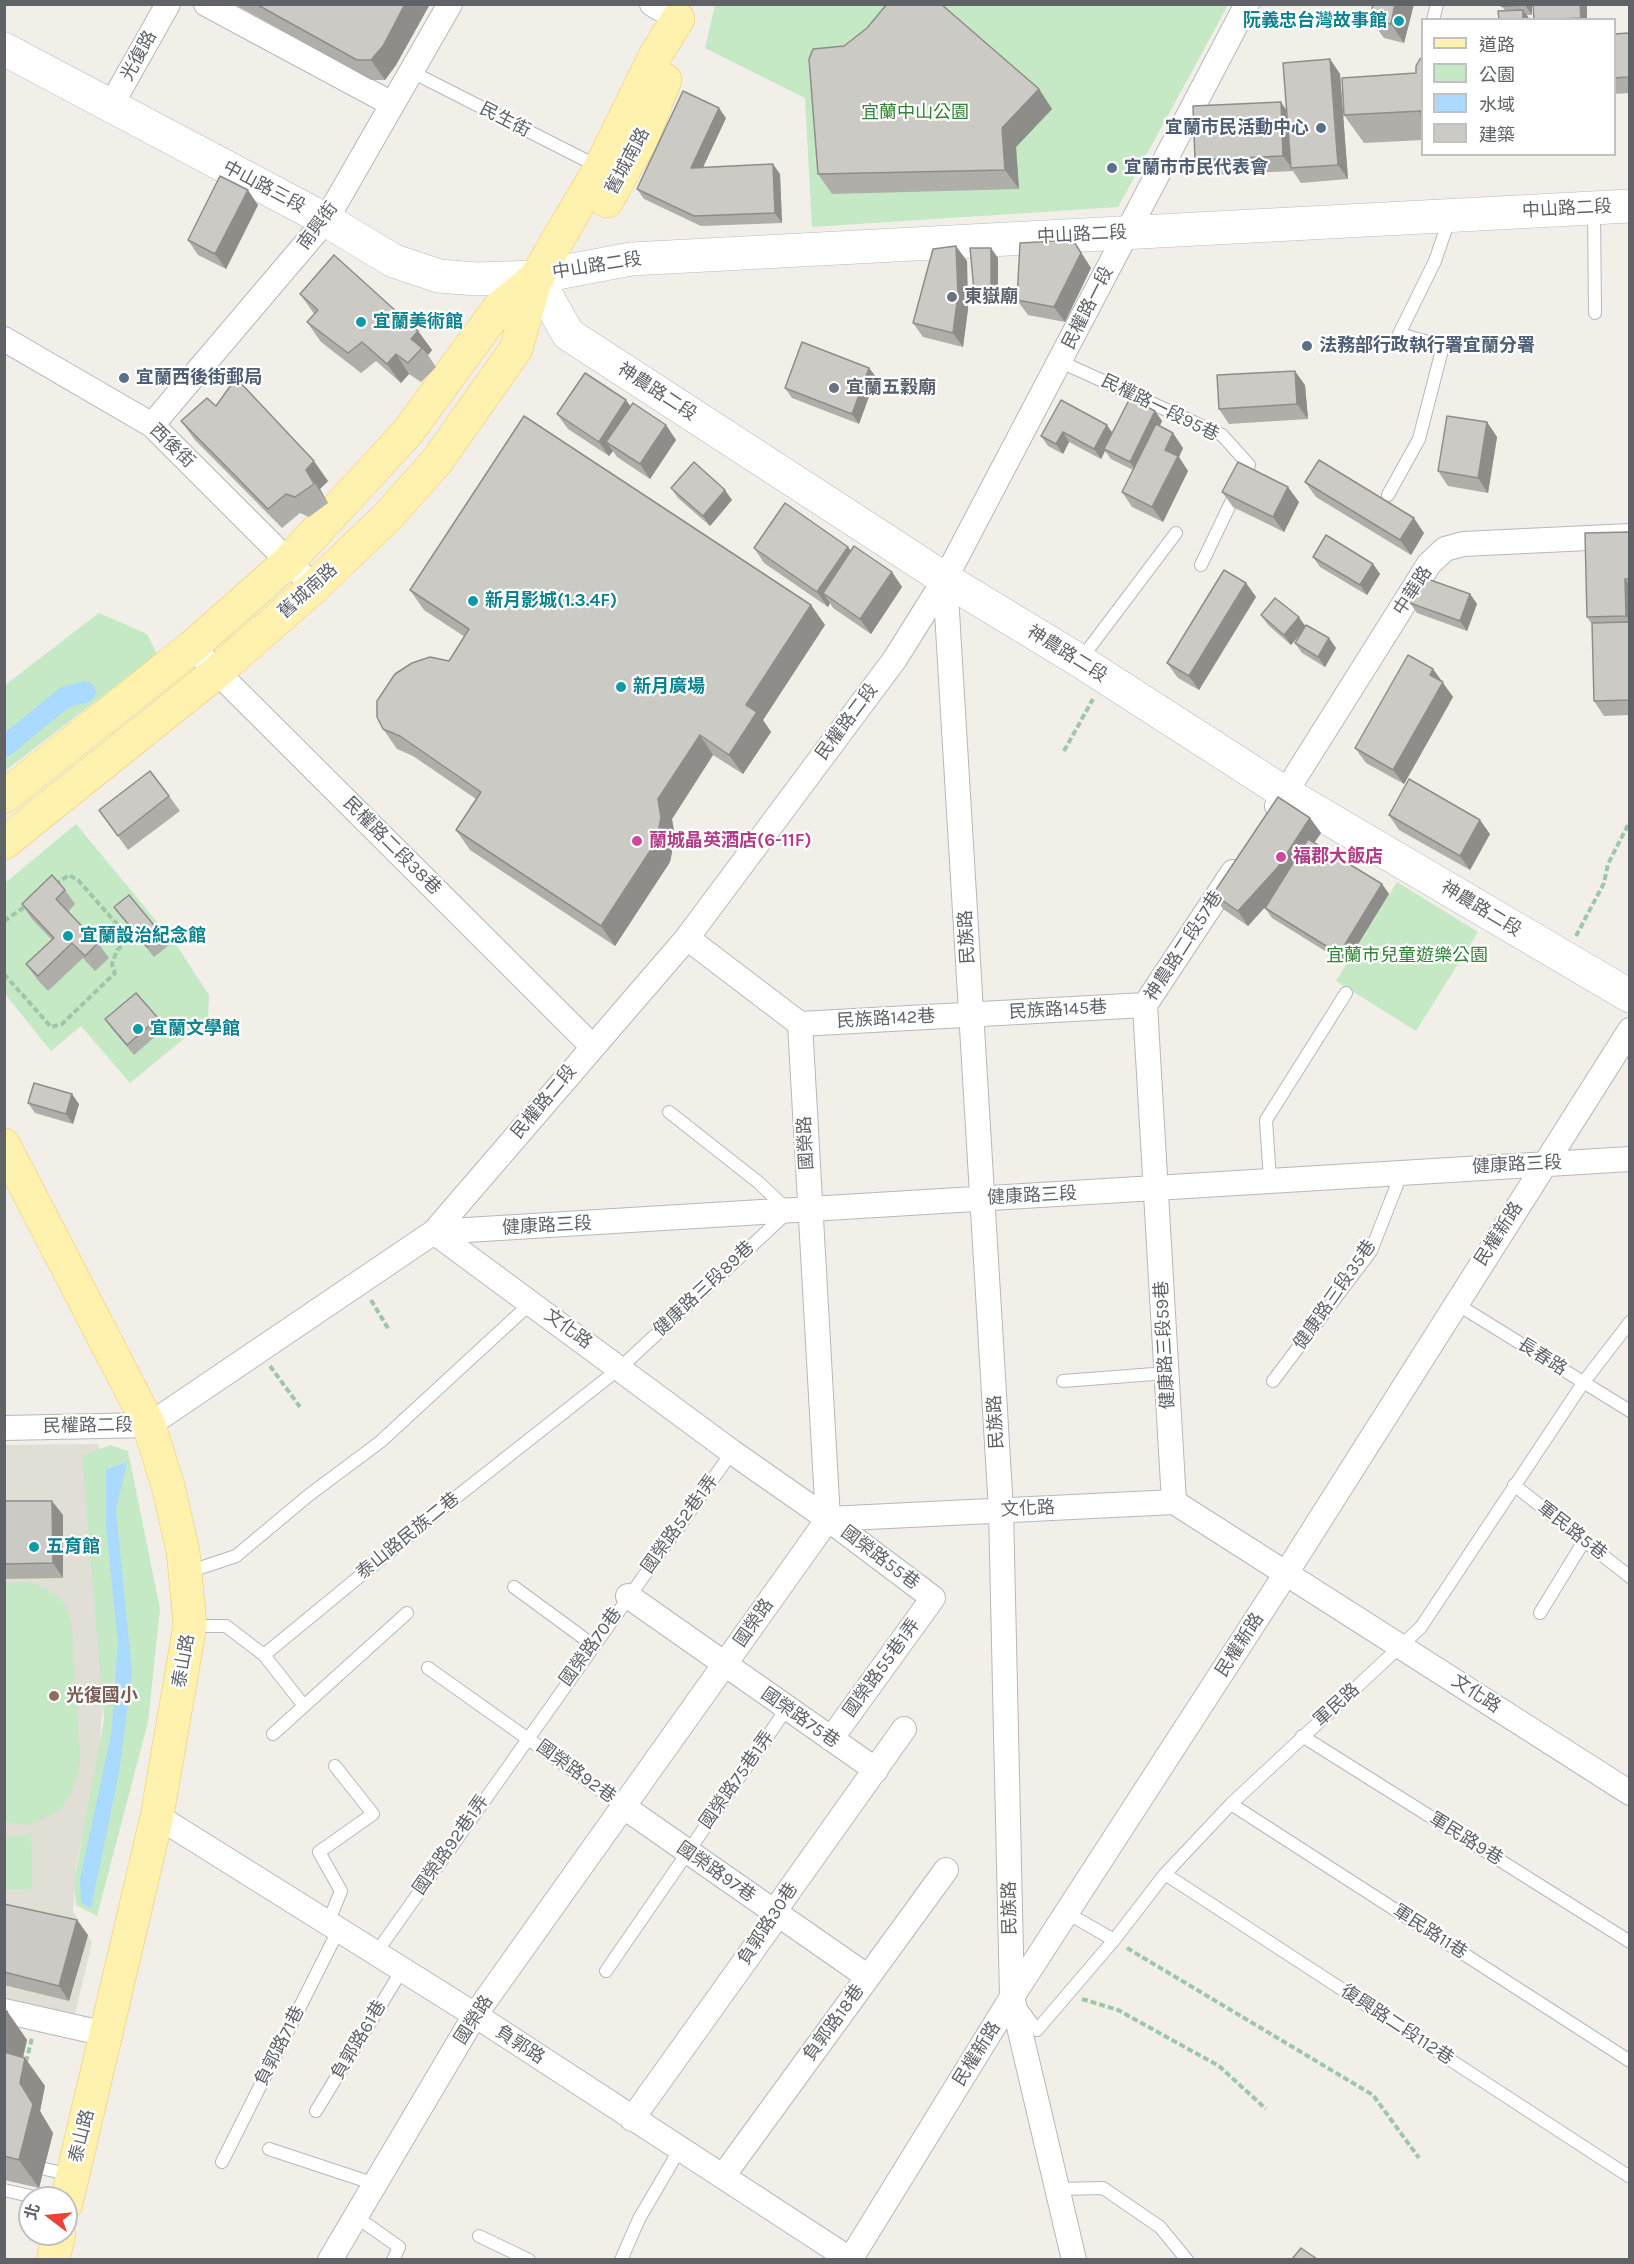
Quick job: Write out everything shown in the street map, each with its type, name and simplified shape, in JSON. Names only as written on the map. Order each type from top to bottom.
[{"type":"main road","name":"舊城南路","points":[[4,843],[217,672],[314,587],[389,515],[437,461],[516,349],[536,277],[600,168],[656,56],[670,9]]},
{"type":"main road","name":"舊城南路","points":[[4,797],[192,647],[288,562],[407,433],[498,309],[591,229],[642,138],[663,88],[670,9]]},
{"type":"main road","name":"泰山路","points":[[4,1145],[149,1425],[168,1486],[185,1573],[190,1625],[157,1816],[106,2034],[61,2183]]},
{"type":"street","name":"光復路","points":[[110,107],[168,4]]},
{"type":"street","points":[[206,4],[392,104]]},
{"type":"street","name":"南興街","points":[[152,425],[327,220],[450,4]]},
{"type":"street","name":"民權路一段","points":[[945,579],[1247,4]]},
{"type":"street","name":"中山路三段","points":[[4,49],[327,220],[394,261],[439,276],[477,279],[536,277]]},
{"type":"street","name":"中山路二段","points":[[536,277],[630,259],[1629,206]]},
{"type":"street","name":"神農路二段","points":[[536,277],[568,334],[945,579],[1093,669],[1285,793],[1629,996]]},
{"type":"street","name":"西後街","points":[[4,339],[152,425],[314,587]]},
{"type":"street","name":"中華路","points":[[1285,793],[1429,564],[1445,549],[1463,544],[1629,536]]},
{"type":"street","name":"民權路二段","points":[[4,1428],[149,1425],[434,1232],[687,938],[895,658],[945,579]]},
{"type":"street","name":"民族路","points":[[945,579],[1001,1510],[1012,1997],[1074,2259]]},
{"type":"street","name":"民權路二段38巷","points":[[192,647],[592,1046]]},
{"type":"street","points":[[1266,822],[1285,793]]},
{"type":"street","name":"神農路二段57巷","points":[[1156,1189],[1145,1005],[1247,851]]},
{"type":"street","points":[[687,938],[800,1024]]},
{"type":"street","name":"民族路145巷","points":[[972,1015],[1145,1005]]},
{"type":"street","name":"民族路142巷","points":[[800,1024],[972,1015]]},
{"type":"street","name":"國榮路","points":[[330,2259],[475,2016],[828,1519],[799,1210],[800,1024]]},
{"type":"street","name":"民權新路","points":[[851,2259],[1012,1997],[1285,1575],[1629,1030]]},
{"type":"street","name":"健康路三段","points":[[434,1232],[1629,1159]]},
{"type":"street","name":"健康路三段59巷","points":[[1156,1189],[1174,1502]]},
{"type":"street","name":"文化路","points":[[434,1232],[732,1452],[828,1519],[1174,1502],[1629,1793]]},
{"type":"street","name":"國榮路55巷","points":[[828,1519],[933,1598]]},
{"type":"street","name":"國榮路70巷","points":[[628,1596],[725,1665]]},
{"type":"street","name":"國榮路55巷1弄","points":[[831,1739],[933,1598]]},
{"type":"street","name":"國榮路75巷","points":[[725,1665],[876,1770]]},
{"type":"street","name":"負郭路30巷","points":[[632,2119],[770,1926],[781,1902],[904,1729]]},
{"type":"street","name":"國榮路97巷","points":[[624,1807],[868,1977]]},
{"type":"street","name":"負郭路","points":[[157,1816],[475,2016],[632,2119],[681,2147],[851,2259]]},
{"type":"street","name":"負郭路18巷","points":[[723,2176],[946,1870]]},
{"type":"street","points":[[4,2011],[106,2034]]},
{"type":"lane","name":"民生街","points":[[410,71],[600,168]]},
{"type":"lane","points":[[1594,208],[1594,313]]},
{"type":"lane","points":[[1388,495],[1419,439],[1443,346],[1399,334],[1435,261],[1450,216]]},
{"type":"lane","name":"民權路一段95巷","points":[[1061,362],[1222,435],[1249,465],[1200,565]]},
{"type":"lane","points":[[1093,669],[1176,533]]},
{"type":"lane","points":[[1270,1180],[1266,1120],[1346,993]]},
{"type":"lane","points":[[669,1112],[758,1182],[799,1210]]},
{"type":"lane","name":"健康路三段35巷","points":[[1273,1381],[1371,1251],[1402,1172]]},
{"type":"lane","name":"健康路三段89巷","points":[[620,1368],[799,1210]]},
{"type":"lane","points":[[185,1573],[237,1556],[309,1495],[380,1442],[531,1303]]},
{"type":"lane","name":"長春路","points":[[1455,1303],[1629,1412]]},
{"type":"lane","name":"軍民路","points":[[1012,1997],[1037,2030],[1114,1940],[1166,1874],[1231,1804],[1422,1627],[1583,1383],[1629,1322]]},
{"type":"lane","name":"泰山路民族二巷","points":[[264,1655],[450,1502],[620,1368]]},
{"type":"lane","points":[[1063,1381],[1167,1373]]},
{"type":"lane","name":"國榮路52巷1弄","points":[[628,1596],[732,1452]]},
{"type":"lane","name":"軍民路5巷","points":[[1514,1485],[1629,1577]]},
{"type":"lane","points":[[1540,1613],[1584,1541]]},
{"type":"lane","points":[[514,1587],[593,1645]]},
{"type":"lane","name":"國榮路70巷","points":[[527,1737],[628,1596]]},
{"type":"lane","points":[[273,1734],[407,1613]]},
{"type":"lane","points":[[190,1625],[226,1626],[264,1655],[304,1706]]},
{"type":"lane","name":"國榮路92巷","points":[[428,1668],[624,1807]]},
{"type":"lane","name":"國榮路75巷1弄","points":[[606,1971],[787,1708]]},
{"type":"lane","name":"軍民路9巷","points":[[1302,1736],[1629,1942]]},
{"type":"lane","name":"國榮路92巷1弄","points":[[376,1953],[527,1737]]},
{"type":"lane","name":"負郭路71巷","points":[[222,2162],[333,1926],[341,1891],[319,1852],[373,1814],[334,1766]]},
{"type":"lane","name":"軍民路11巷","points":[[1231,1804],[1629,2061]]},
{"type":"lane","name":"復興路二段112巷","points":[[1166,1874],[1629,2177]]},
{"type":"lane","points":[[1067,1912],[1114,1940]]},
{"type":"lane","name":"負郭路61巷","points":[[316,2110],[402,1970]]},
{"type":"lane","points":[[621,2259],[639,2219],[681,2147]]},
{"type":"lane","points":[[269,2149],[375,2184]]},
{"type":"lane","points":[[1057,2189],[1103,2188],[1160,2227],[1187,2259]]},
{"type":"lane","points":[[355,2216],[399,2247],[393,2259]]},
{"type":"lane","points":[[479,2236],[529,2259]]},
{"type":"path","points":[[1064,751],[1093,669]]},
{"type":"path","points":[[1564,958],[1604,883],[1608,864],[1629,821]]},
{"type":"path","points":[[4,974],[51,1027],[62,1024],[116,973],[112,964],[117,950],[130,939],[78,880],[69,875],[54,885]]},
{"type":"path","points":[[4,921],[33,898]]},
{"type":"path","points":[[360,1282],[389,1330]]},
{"type":"path","points":[[259,1351],[300,1407]]},
{"type":"path","points":[[1114,1940],[1373,2095],[1419,2158]]},
{"type":"path","points":[[1067,1994],[1118,2010],[1219,2066],[1266,2109]]},
{"type":"path","points":[[23,2033],[32,2035],[25,2066]]},
{"type":"shaded area","name":"光復國小","points":[[99,1444],[91,1517],[109,1632],[98,1761],[76,1867],[73,1911],[92,1942],[75,2014],[5,1999],[5,1445]]},
{"type":"green space","name":"宜蘭中山公園","points":[[715,5],[1228,5],[1118,207],[812,227],[805,98],[705,48]]},
{"type":"green space","points":[[99,613],[147,634],[157,654],[5,771],[5,685]]},
{"type":"green space","points":[[76,824],[177,946],[209,995],[208,1019],[130,1083],[81,1026],[51,1051],[5,994],[4,884]]},
{"type":"green space","name":"宜蘭市兒童遊樂公園","points":[[1397,882],[1478,932],[1416,1031],[1336,981]]},
{"type":"green space","points":[[110,1445],[128,1451],[160,1609],[148,1722],[97,1916],[76,1905],[74,1882],[104,1719],[82,1456]]},
{"type":"green space","points":[[4,1582],[33,1583],[59,1597],[68,1611],[72,1628],[80,1759],[77,1778],[71,1794],[60,1810],[31,1825],[5,1822]]},
{"type":"green space","points":[[31,1835],[32,1889],[5,1890],[5,1837]]},
{"type":"water","points":[[59,698],[78,701],[5,756],[5,742]]},
{"type":"water","points":[[127,1462],[116,1510],[132,1672],[119,1773],[91,1908],[81,1903],[80,1879],[111,1735],[118,1644],[106,1526],[106,1469]]},
{"type":"building","points":[[256,4],[405,4],[383,46],[371,60],[357,60]]},
{"type":"building","points":[[887,4],[941,4],[1039,89],[1002,128],[1005,170],[818,174],[809,59],[813,49],[844,46],[867,28]]},
{"type":"building","points":[[1373,4],[1395,4],[1391,24],[1370,19]]},
{"type":"building","points":[[1501,4],[1525,4],[1525,5],[1501,6]]},
{"type":"building","points":[[1533,4],[1580,4],[1581,18],[1534,18]]},
{"type":"building","points":[[1523,10],[1523,18],[1499,18],[1498,11]]},
{"type":"building","points":[[1629,33],[1629,77],[1616,78],[1616,34]]},
{"type":"building","name":"宜蘭市民活動中心","points":[[1330,59],[1338,165],[1291,168],[1283,63]]},
{"type":"building","points":[[1420,59],[1421,111],[1344,115],[1342,78],[1416,73],[1416,66]]},
{"type":"building","points":[[683,91],[719,108],[691,168],[773,164],[775,213],[694,216],[637,189]]},
{"type":"building","points":[[1281,102],[1283,156],[1195,160],[1193,106]]},
{"type":"building","points":[[220,176],[248,190],[215,254],[188,240]]},
{"type":"building","points":[[1073,240],[1081,253],[1054,307],[1017,300],[1020,243]]},
{"type":"building","points":[[956,246],[958,294],[953,333],[913,323],[933,249]]},
{"type":"building","points":[[970,248],[991,248],[991,295],[974,290]]},
{"type":"building","name":"宜蘭美術館","points":[[334,255],[418,331],[411,339],[422,348],[408,363],[396,354],[387,364],[362,342],[348,353],[307,322],[318,310],[300,294]]},
{"type":"building","name":"宜蘭五穀廟","points":[[802,342],[869,368],[852,414],[785,388]]},
{"type":"building","points":[[1295,371],[1297,404],[1219,409],[1217,375]]},
{"type":"building","points":[[585,373],[626,400],[599,442],[557,414]]},
{"type":"building","points":[[236,378],[314,461],[306,470],[314,484],[295,497],[286,494],[268,509],[181,421],[207,398],[216,406]]},
{"type":"building","points":[[1130,398],[1155,411],[1130,462],[1104,449]]},
{"type":"building","points":[[1061,400],[1107,425],[1094,449],[1063,432],[1056,444],[1041,436]]},
{"type":"building","points":[[633,403],[666,425],[640,464],[606,442]]},
{"type":"building","name":"新月廣場","points":[[524,416],[811,605],[746,705],[757,712],[729,755],[700,735],[658,799],[661,818],[656,842],[601,926],[456,830],[481,792],[400,736],[383,729],[377,717],[377,701],[395,674],[412,663],[430,657],[449,661],[469,629],[410,590]]},
{"type":"building","points":[[1447,416],[1487,422],[1478,478],[1438,471]]},
{"type":"building","points":[[1156,424],[1173,433],[1165,450],[1178,456],[1152,507],[1122,492]]},
{"type":"building","points":[[1319,460],[1414,518],[1400,540],[1305,482]]},
{"type":"building","points":[[694,462],[725,490],[703,516],[671,488]]},
{"type":"building","points":[[1238,462],[1288,487],[1273,517],[1222,492]]},
{"type":"building","points":[[785,503],[848,547],[817,592],[754,548]]},
{"type":"building","points":[[1629,532],[1629,579],[1625,579],[1626,616],[1587,617],[1585,533]]},
{"type":"building","points":[[1326,535],[1373,564],[1360,585],[1313,557]]},
{"type":"building","points":[[854,546],[892,572],[860,619],[823,593]]},
{"type":"building","points":[[1224,570],[1246,583],[1189,676],[1167,663]]},
{"type":"building","points":[[1419,576],[1470,594],[1460,621],[1410,603]]},
{"type":"building","points":[[1275,598],[1299,617],[1284,635],[1261,615]]},
{"type":"building","points":[[1629,622],[1629,700],[1594,701],[1592,623]]},
{"type":"building","points":[[1306,625],[1329,638],[1318,657],[1295,643]]},
{"type":"building","points":[[1408,655],[1433,669],[1430,675],[1443,682],[1393,770],[1355,748]]},
{"type":"building","points":[[150,771],[169,796],[118,836],[99,810]]},
{"type":"building","points":[[1409,779],[1480,820],[1460,856],[1389,815]]},
{"type":"building","points":[[1278,797],[1310,818],[1278,867],[1238,911],[1213,894]]},
{"type":"building","points":[[1308,839],[1382,884],[1339,954],[1265,908]]},
{"type":"building","points":[[52,875],[65,890],[56,899],[98,943],[85,956],[72,943],[38,976],[26,964],[54,938],[22,904]]},
{"type":"building","points":[[129,895],[162,935],[147,947],[114,907]]},
{"type":"building","name":"宜蘭文學館","points":[[136,993],[158,1018],[127,1045],[105,1019]]},
{"type":"building","points":[[34,1083],[72,1094],[66,1114],[28,1103]]},
{"type":"building","name":"五育館","points":[[4,1501],[52,1501],[53,1563],[4,1564]]},
{"type":"building","points":[[4,1904],[77,1920],[59,1986],[4,1972]]},
{"type":"building","points":[[4,2052],[25,2058],[20,2083],[33,2104],[19,2160],[4,2156]]},
{"type":"building","points":[[1301,2248],[1317,2259],[1292,2259]]},
{"type":"waterway","points":[[4,747],[65,697],[85,692]]},
{"type":"place","name":"阮義忠台灣故事館","points":[[1399,21]]},
{"type":"place","name":"宜蘭市民活動中心","points":[[1321,128]]},
{"type":"place","name":"宜蘭市市民代表會","points":[[1112,168]]},
{"type":"place","name":"東嶽廟","points":[[952,297]]},
{"type":"place","name":"宜蘭美術館","points":[[361,322]]},
{"type":"place","name":"法務部行政執行署宜蘭分署","points":[[1307,346]]},
{"type":"place","name":"宜蘭西後街郵局","points":[[124,378]]},
{"type":"place","name":"宜蘭五穀廟","points":[[834,388]]},
{"type":"place","name":"新月影城(1.3.4F)","points":[[473,601]]},
{"type":"place","name":"新月廣場","points":[[621,687]]},
{"type":"place","name":"蘭城晶英酒店(6-11F)","points":[[637,841]]},
{"type":"place","name":"福郡大飯店","points":[[1281,857]]},
{"type":"place","name":"宜蘭設治紀念館","points":[[68,936]]},
{"type":"place","name":"宜蘭文學館","points":[[138,1029]]},
{"type":"place","name":"五育館","points":[[34,1547]]},
{"type":"place","name":"光復國小","points":[[54,1696]]}]
